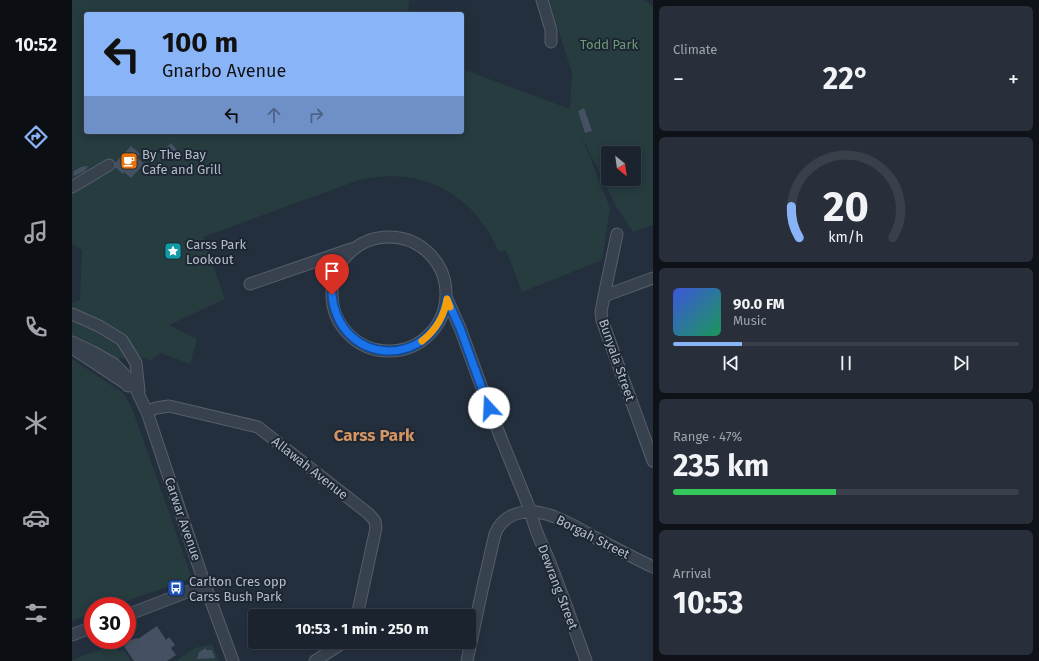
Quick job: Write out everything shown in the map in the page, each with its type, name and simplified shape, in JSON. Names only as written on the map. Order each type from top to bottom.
[{"type":"street","points":[[542,0],[551,30],[551,42]]},
{"type":"street","points":[[72,187],[109,165]]},
{"type":"street","name":"Bunyala Street","points":[[616,234],[601,312],[602,320],[653,461]]},
{"type":"street","points":[[250,284],[353,248],[370,240],[381,238],[401,238],[417,244],[433,256],[442,271],[448,291],[443,315],[434,330],[423,340],[406,349],[389,351],[373,349],[357,341],[343,328],[333,306],[332,288],[340,263],[353,248]]},
{"type":"street","points":[[604,296],[653,278]]},
{"type":"street","name":"Dewrang Street","points":[[447,299],[460,328],[494,421],[531,512],[538,538],[548,559],[586,661]]},
{"type":"street","points":[[72,314],[99,326],[122,340],[136,363],[140,400]]},
{"type":"street","name":"Carwar Avenue","points":[[72,342],[114,364],[133,384],[147,412],[205,585],[233,661]]},
{"type":"street","name":"Carwar Avenue","points":[[72,348],[125,383],[140,400]]},
{"type":"street","name":"Allawah Avenue","points":[[147,412],[156,408],[169,406],[258,427],[369,514],[375,521],[376,528],[359,609]]},
{"type":"street","points":[[467,661],[482,586],[498,526],[508,517],[515,514],[531,512]]},
{"type":"street","name":"Borgah Street","points":[[531,512],[555,517],[653,567]]},
{"type":"street","points":[[136,612],[205,585]]},
{"type":"street","points":[[72,635],[84,630]]},
{"type":"street","points":[[316,661],[334,649]]},
{"type":"green space","name":"Todd Park","points":[[72,0],[409,0],[408,12],[84,12],[84,134],[464,134],[464,70],[570,109],[572,73],[549,0],[643,0],[653,6],[653,225],[633,232],[616,206],[606,186],[641,186],[641,146],[601,146],[601,176],[581,135],[610,208],[602,260],[522,292],[506,250],[499,252],[488,231],[475,214],[460,200],[443,189],[425,181],[404,177],[382,177],[359,180],[203,237],[225,299],[169,325],[197,339],[190,364],[161,353],[150,361],[136,355],[117,360],[72,338],[72,303],[80,300],[82,250],[72,244]]},
{"type":"green space","points":[[72,359],[123,393],[132,408],[192,578],[136,598],[84,597],[84,616],[72,621]]},
{"type":"green space","points":[[212,644],[219,661],[176,661],[195,648]]},
{"type":"green space","points":[[101,649],[117,649],[118,651],[123,649],[131,661],[72,661]]},
{"type":"building","points":[[584,108],[592,131],[585,133],[578,111]]},
{"type":"building","points":[[171,143],[177,150],[167,159],[161,153]]},
{"type":"building","name":"By The Bay Cafe and Grill","points":[[131,146],[140,154],[137,157],[144,164],[131,178],[124,172],[123,174],[115,167],[115,163]]},
{"type":"building","points":[[88,166],[85,171],[74,176],[74,171],[81,167]]},
{"type":"building","points":[[157,626],[166,640],[169,637],[175,645],[171,648],[176,655],[167,661],[134,661],[126,649],[136,649],[136,638],[138,639]]},
{"type":"building","points":[[206,648],[206,650],[212,650],[215,658],[197,659],[199,652]]},
{"type":"slow traffic","points":[[422,341],[438,324],[446,307],[447,299],[450,307]]},
{"type":"place","name":"By The Bay Cafe and Grill","points":[[129,161]]},
{"type":"place","name":"Carss Park Lookout","points":[[173,251]]},
{"type":"place","name":"Carlton Cres opp Carss Bush Park","points":[[176,588]]},
{"type":"district","name":"Carss Park","points":[[374,435]]},
{"type":"route","points":[[332,295],[335,313],[343,328],[349,334],[365,346],[373,349],[389,351],[397,351],[414,346],[430,334],[443,315],[447,299],[460,328],[489,408]]}]
